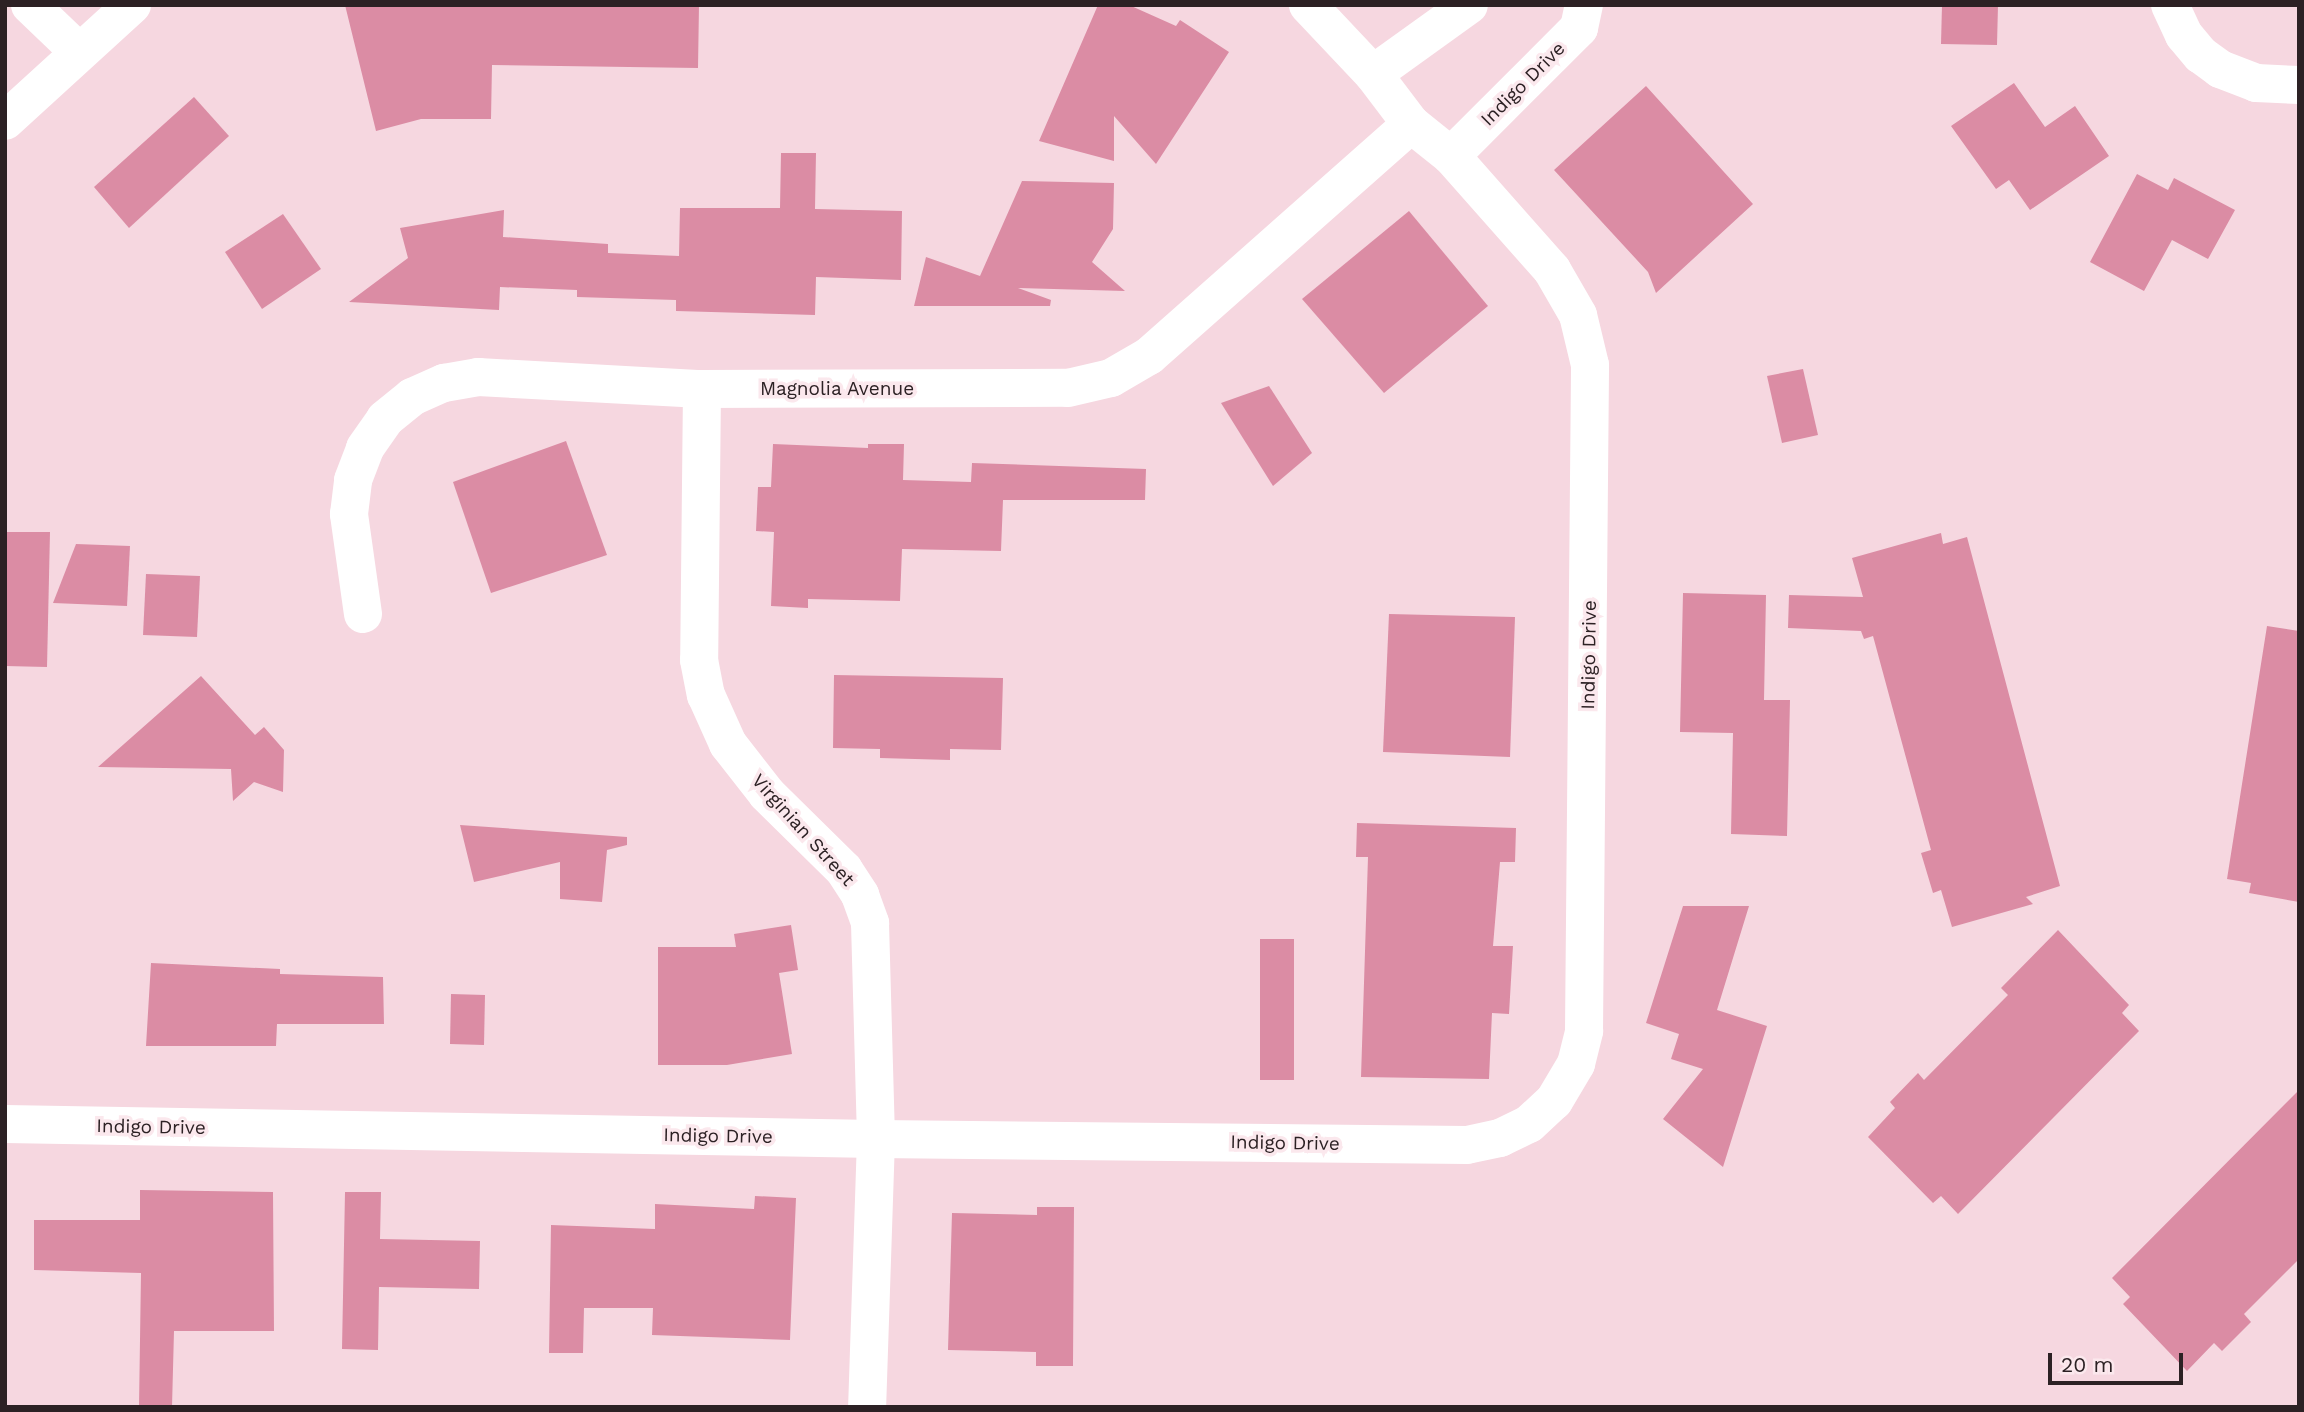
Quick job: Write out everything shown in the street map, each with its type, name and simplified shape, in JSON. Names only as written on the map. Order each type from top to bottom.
[{"type":"street","points":[[30,5],[79,52]]},
{"type":"street","points":[[5,121],[132,5]]},
{"type":"street","name":"Indigo Drive","points":[[5,1124],[876,1139],[1467,1145],[1500,1138],[1529,1124],[1554,1101],[1576,1064],[1584,1031],[1590,365],[1578,315],[1552,270],[1451,156],[1410,124],[1373,74],[1308,5]]},
{"type":"street","points":[[1373,74],[1469,5]]},
{"type":"street","name":"Indigo Drive","points":[[1451,156],[1579,28],[1584,5]]},
{"type":"street","points":[[2170,5],[2184,35],[2201,55],[2220,69],[2256,83],[2299,85]]},
{"type":"street","name":"Magnolia Avenue","points":[[363,614],[349,514],[353,480],[365,447],[385,419],[412,397],[444,383],[478,377],[702,389],[1068,388],[1111,377],[1149,356],[1410,124]]},
{"type":"street","name":"Virginian Street","points":[[702,389],[699,660],[706,695],[728,744],[767,794],[844,870],[860,895],[870,923],[876,1139],[867,1407]]},
{"type":"building","points":[[345,5],[699,5],[698,68],[492,65],[491,119],[421,119],[376,131]]},
{"type":"building","points":[[1098,5],[1129,5],[1176,26],[1180,20],[1229,52],[1156,164],[1114,116],[1114,161],[1039,141]]},
{"type":"building","points":[[1942,5],[1998,5],[1997,45],[1941,44]]},
{"type":"building","points":[[2014,83],[2045,127],[2075,106],[2109,156],[2030,210],[2009,180],[1996,189],[1951,126]]},
{"type":"building","points":[[1646,86],[1753,204],[1656,293],[1648,272],[1554,170]]},
{"type":"building","points":[[194,97],[229,136],[129,228],[94,187]]},
{"type":"building","points":[[781,153],[816,153],[815,209],[902,211],[901,280],[816,277],[815,315],[676,311],[676,300],[577,297],[577,290],[500,287],[499,310],[349,302],[408,258],[400,228],[504,210],[503,237],[608,244],[608,253],[679,256],[680,208],[780,208]]},
{"type":"building","points":[[2137,174],[2168,190],[2174,178],[2235,210],[2208,259],[2172,240],[2144,291],[2090,262]]},
{"type":"building","points":[[1022,181],[1114,183],[1113,229],[1092,262],[1125,291],[1018,288],[1051,300],[1050,306],[914,306],[926,257],[980,276]]},
{"type":"building","points":[[1409,211],[1488,306],[1384,393],[1302,299]]},
{"type":"building","points":[[283,214],[321,269],[262,309],[225,252]]},
{"type":"building","points":[[1803,369],[1818,435],[1782,443],[1767,376]]},
{"type":"building","points":[[1269,386],[1312,453],[1273,486],[1221,403]]},
{"type":"building","points":[[566,441],[607,555],[491,593],[453,482]]},
{"type":"building","points":[[773,444],[868,448],[868,444],[904,444],[903,480],[971,482],[972,463],[1146,469],[1145,500],[1003,500],[1001,551],[902,549],[900,601],[808,599],[808,608],[771,606],[774,532],[756,531],[758,487],[771,487]]},
{"type":"building","points":[[5,532],[50,532],[47,667],[5,666]]},
{"type":"building","points":[[1941,533],[1943,544],[1967,537],[2060,886],[2026,897],[2033,904],[1952,927],[1941,890],[1933,893],[1921,853],[1931,850],[1873,636],[1864,639],[1861,631],[1788,628],[1789,595],[1863,597],[1852,558]]},
{"type":"building","points":[[76,544],[130,546],[127,606],[53,603]]},
{"type":"building","points":[[146,574],[200,576],[197,637],[143,635]]},
{"type":"building","points":[[1683,593],[1766,595],[1764,700],[1790,700],[1787,836],[1731,834],[1733,733],[1680,732]]},
{"type":"building","points":[[1389,614],[1515,617],[1510,757],[1383,752]]},
{"type":"building","points":[[2267,626],[2299,631],[2299,902],[2249,893],[2251,883],[2227,879]]},
{"type":"building","points":[[834,675],[1003,678],[1001,750],[950,749],[950,760],[880,758],[880,749],[833,748]]},
{"type":"building","points":[[201,676],[255,735],[264,727],[284,750],[283,792],[254,782],[233,801],[231,769],[98,767]]},
{"type":"building","points":[[1357,823],[1516,828],[1515,862],[1500,862],[1493,946],[1513,946],[1509,1014],[1492,1013],[1489,1079],[1361,1077],[1368,857],[1356,857]]},
{"type":"building","points":[[460,825],[627,837],[627,845],[607,850],[602,902],[560,899],[560,862],[474,882]]},
{"type":"building","points":[[1683,906],[1749,906],[1717,1010],[1767,1026],[1723,1167],[1663,1119],[1703,1069],[1671,1059],[1679,1034],[1646,1023]]},
{"type":"building","points":[[791,925],[798,970],[779,973],[792,1054],[727,1065],[658,1065],[658,947],[736,947],[734,934]]},
{"type":"building","points":[[2058,930],[2129,1005],[2122,1013],[2139,1031],[1958,1214],[1941,1196],[1933,1203],[1868,1137],[1895,1108],[1890,1102],[1918,1073],[1924,1080],[2008,995],[2001,988]]},
{"type":"building","points":[[1260,939],[1294,939],[1294,1080],[1260,1080]]},
{"type":"building","points":[[151,963],[280,969],[280,974],[383,977],[384,1024],[277,1024],[276,1046],[146,1046]]},
{"type":"building","points":[[451,994],[485,995],[484,1045],[450,1044]]},
{"type":"building","points":[[2299,1090],[2299,1259],[2244,1314],[2251,1322],[2222,1351],[2214,1343],[2187,1371],[2123,1304],[2130,1297],[2112,1278]]},
{"type":"building","points":[[140,1190],[273,1192],[274,1331],[174,1331],[172,1407],[139,1407],[141,1273],[34,1270],[34,1220],[140,1220]]},
{"type":"building","points":[[345,1192],[381,1192],[380,1239],[480,1241],[479,1289],[379,1287],[378,1350],[342,1349]]},
{"type":"building","points":[[755,1196],[796,1198],[790,1340],[652,1335],[653,1308],[584,1308],[583,1353],[549,1353],[551,1225],[655,1229],[655,1204],[754,1209]]},
{"type":"building","points":[[1037,1207],[1074,1207],[1073,1366],[1036,1366],[1036,1352],[948,1350],[952,1213],[1037,1215]]}]
